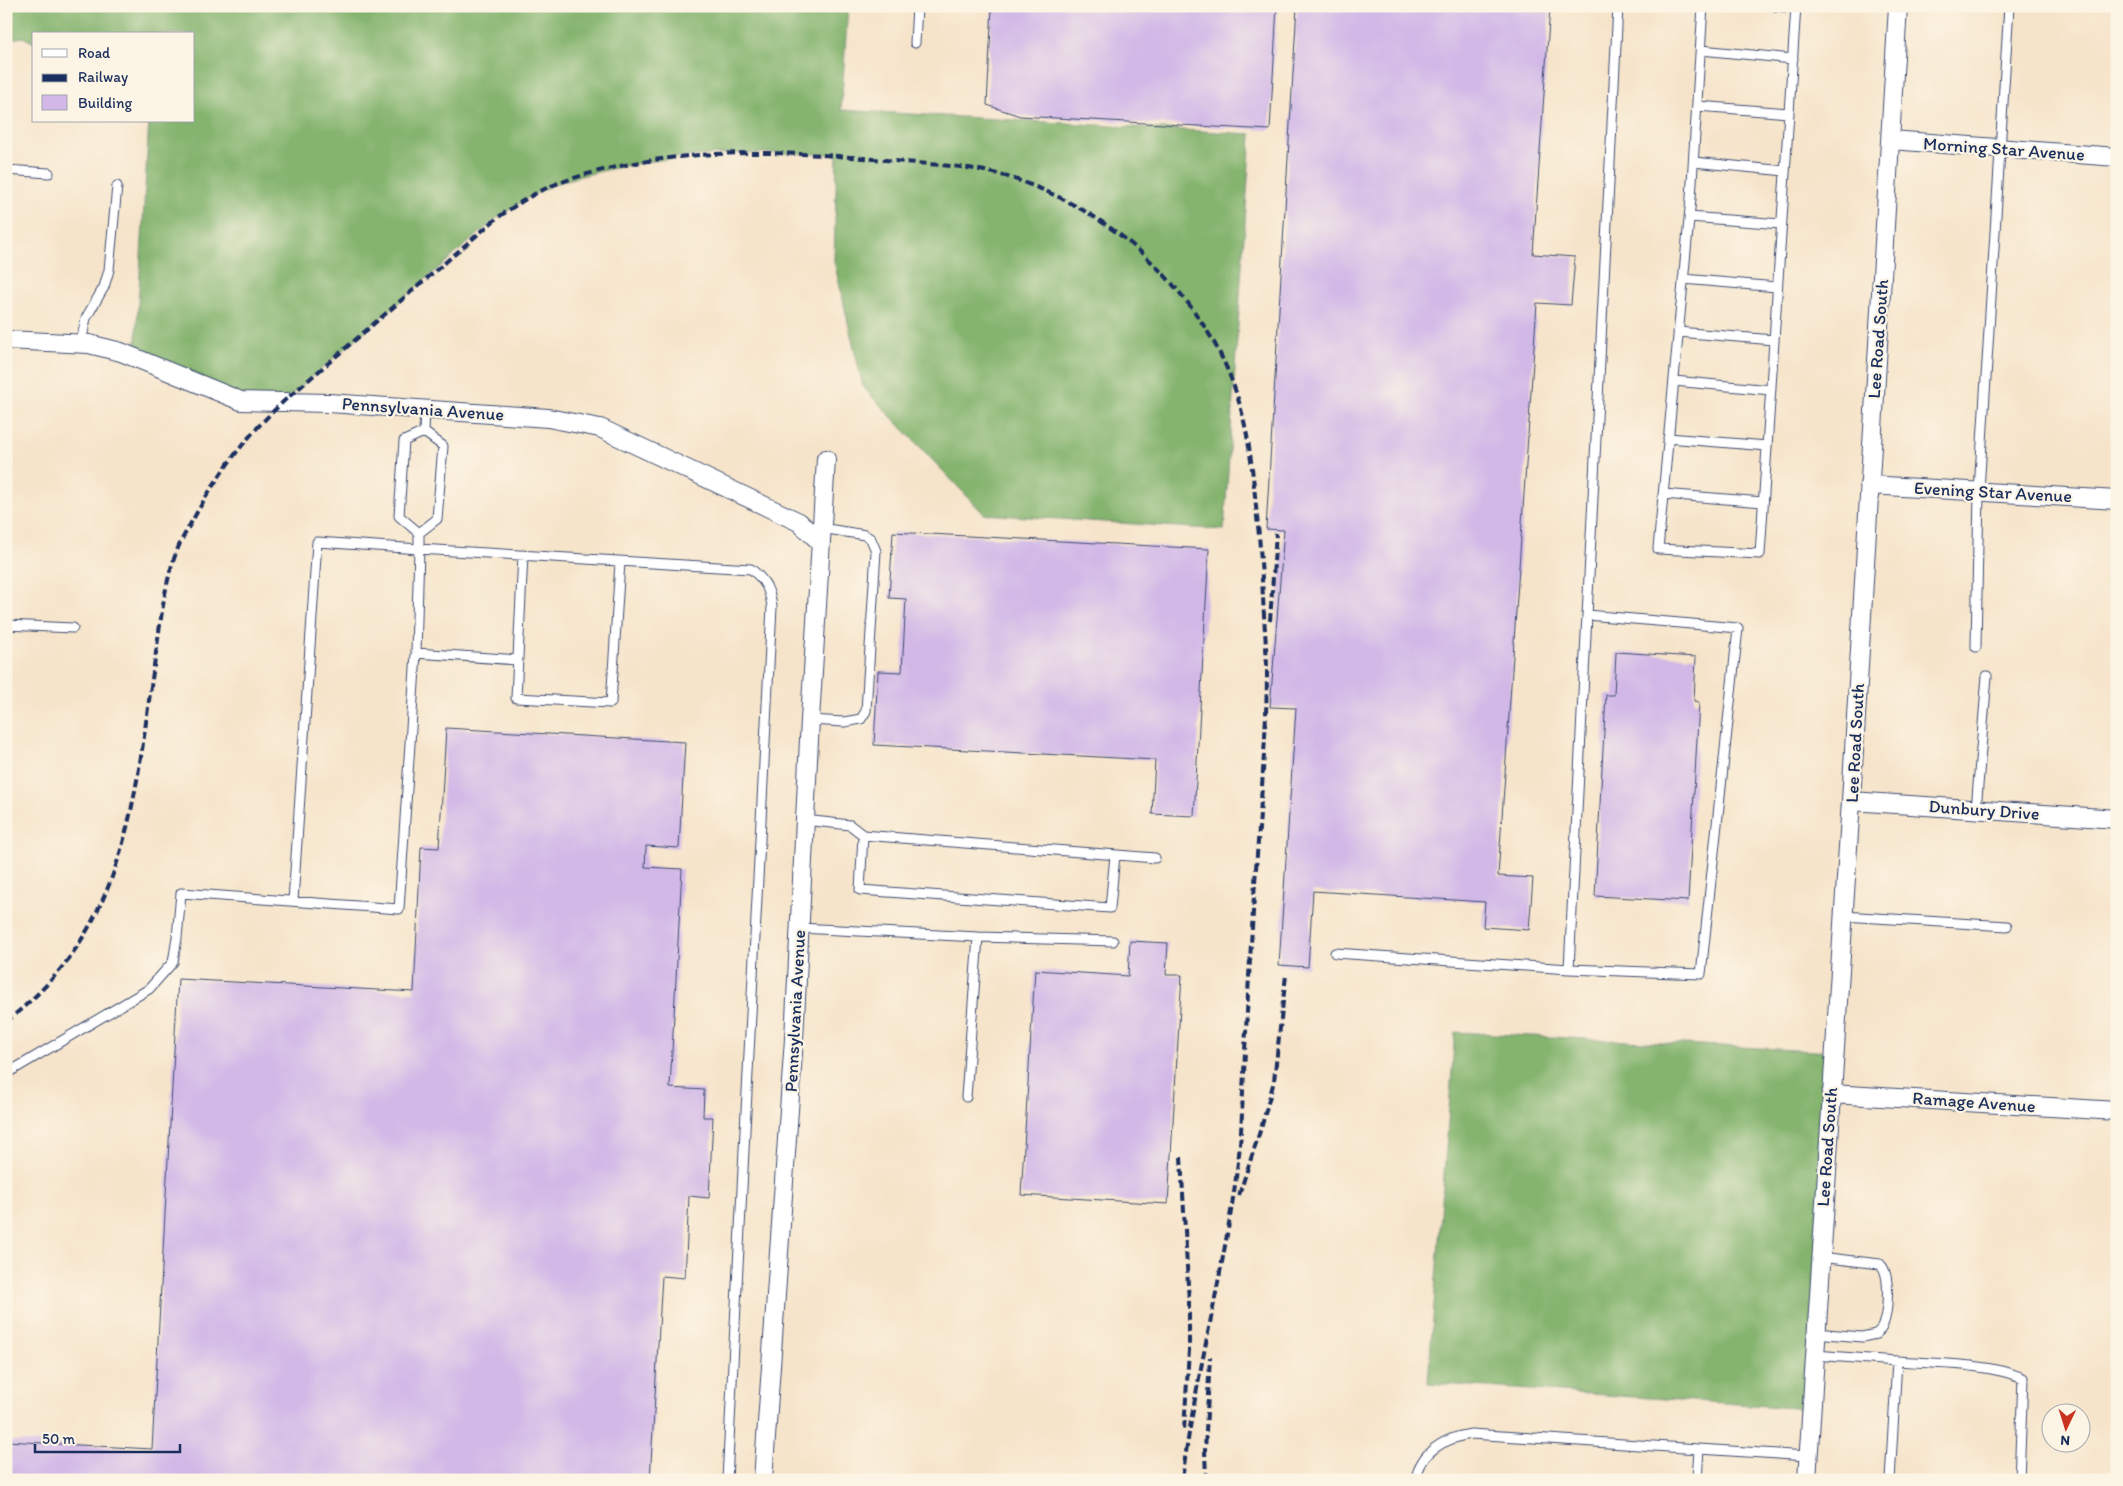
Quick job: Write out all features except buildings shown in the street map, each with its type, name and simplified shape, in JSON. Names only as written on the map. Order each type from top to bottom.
[{"type":"street","name":"Lee Road South","points":[[1807,1480],[1820,1257],[1852,802],[1898,6]]},
{"type":"street","name":"Morning Star Avenue","points":[[1891,140],[2117,157]]},
{"type":"street","name":"Pennsylvania Avenue","points":[[6,340],[80,343],[121,352],[240,401],[329,403],[548,418],[600,428],[799,522],[820,535]]},
{"type":"street","name":"Pennsylvania Avenue","points":[[763,1480],[793,1049],[804,820],[826,459]]},
{"type":"street","name":"Evening Star Avenue","points":[[1869,485],[2117,500]]},
{"type":"street","name":"Dunbury Drive","points":[[1852,802],[2117,818]]},
{"type":"street","name":"Ramage Avenue","points":[[1831,1094],[2117,1111]]},
{"type":"lane","points":[[915,43],[917,6]]},
{"type":"lane","points":[[1569,969],[1618,6]]},
{"type":"lane","points":[[1703,6],[1690,217],[1658,549],[1760,554],[1796,7],[1775,6]]},
{"type":"lane","points":[[1976,647],[1979,491],[2009,6]]},
{"type":"lane","points":[[1701,50],[1792,59]]},
{"type":"lane","points":[[1697,106],[1789,113]]},
{"type":"lane","points":[[1694,162],[1785,171]]},
{"type":"lane","points":[[6,170],[49,173]]},
{"type":"lane","points":[[80,343],[86,318],[104,287],[109,270],[116,186]]},
{"type":"lane","points":[[1690,217],[1782,224]]},
{"type":"lane","points":[[1684,279],[1777,287]]},
{"type":"lane","points":[[1678,332],[1774,340]]},
{"type":"lane","points":[[1674,381],[1770,390]]},
{"type":"lane","points":[[424,432],[425,409]]},
{"type":"lane","points":[[419,533],[437,520],[443,446],[424,432]]},
{"type":"lane","points":[[6,1074],[149,989],[173,962],[178,938],[181,893],[399,909],[416,653],[419,533],[399,516],[404,441],[424,432]]},
{"type":"lane","points":[[1668,438],[1767,446]]},
{"type":"lane","points":[[1663,494],[1763,502]]},
{"type":"lane","points":[[810,720],[861,719],[866,711],[876,551],[872,539],[865,535],[820,535]]},
{"type":"lane","points":[[293,901],[317,542],[751,569],[762,578],[770,592],[772,607],[727,1480]]},
{"type":"lane","points":[[523,556],[516,698],[611,703],[620,562]]},
{"type":"lane","points":[[1335,953],[1569,969],[1701,974],[1738,628],[1587,615]]},
{"type":"lane","points":[[6,625],[73,628]]},
{"type":"lane","points":[[416,653],[518,660]]},
{"type":"lane","points":[[1976,810],[1987,676]]},
{"type":"lane","points":[[804,820],[850,825],[863,835],[1155,858]]},
{"type":"lane","points":[[863,835],[860,890],[1110,908],[1115,855]]},
{"type":"lane","points":[[1843,916],[2007,926]]},
{"type":"lane","points":[[799,928],[978,937],[1113,941]]},
{"type":"lane","points":[[966,1097],[978,937]]},
{"type":"lane","points":[[1816,1333],[1862,1338],[1872,1336],[1880,1330],[1884,1322],[1887,1287],[1886,1270],[1880,1264],[1820,1257]]},
{"type":"lane","points":[[1814,1355],[1897,1360],[1989,1369],[2011,1373],[2023,1378],[2020,1480]]},
{"type":"lane","points":[[1890,1480],[1897,1360]]},
{"type":"lane","points":[[1416,1480],[1417,1473],[1424,1459],[1434,1448],[1444,1441],[1471,1434],[1808,1456]]},
{"type":"lane","points":[[1697,1480],[1699,1448]]},
{"type":"green space","points":[[6,6],[848,6],[841,110],[1251,134],[1224,530],[984,514],[863,387],[834,261],[837,155],[753,153],[698,156],[615,168],[575,177],[553,185],[531,196],[497,218],[284,401],[241,401],[135,358],[149,122],[195,122],[195,32],[32,32],[32,42],[23,37],[6,40]]},
{"type":"green space","points":[[1455,1032],[1833,1052],[1811,1409],[1428,1383]]},
{"type":"railway","points":[[6,1022],[26,1005],[63,967],[97,912],[112,878],[123,843],[139,770],[169,574],[180,544],[205,498],[246,440],[284,401],[497,218],[526,199],[556,184],[598,171],[641,162],[685,156],[773,153],[861,158],[953,166],[989,172],[1033,186],[1065,200],[1094,217],[1122,237],[1148,259],[1193,310],[1212,339],[1233,383],[1245,426],[1252,470],[1260,554],[1267,674],[1265,737],[1241,1129],[1226,1242],[1195,1400],[1182,1480]]},
{"type":"railway","points":[[1270,621],[1276,533]]},
{"type":"railway","points":[[1239,1195],[1274,1081],[1286,975]]},
{"type":"railway","points":[[1181,1157],[1189,1303],[1189,1350],[1184,1430]]},
{"type":"railway","points":[[1206,1480],[1205,1450],[1210,1357]]}]
